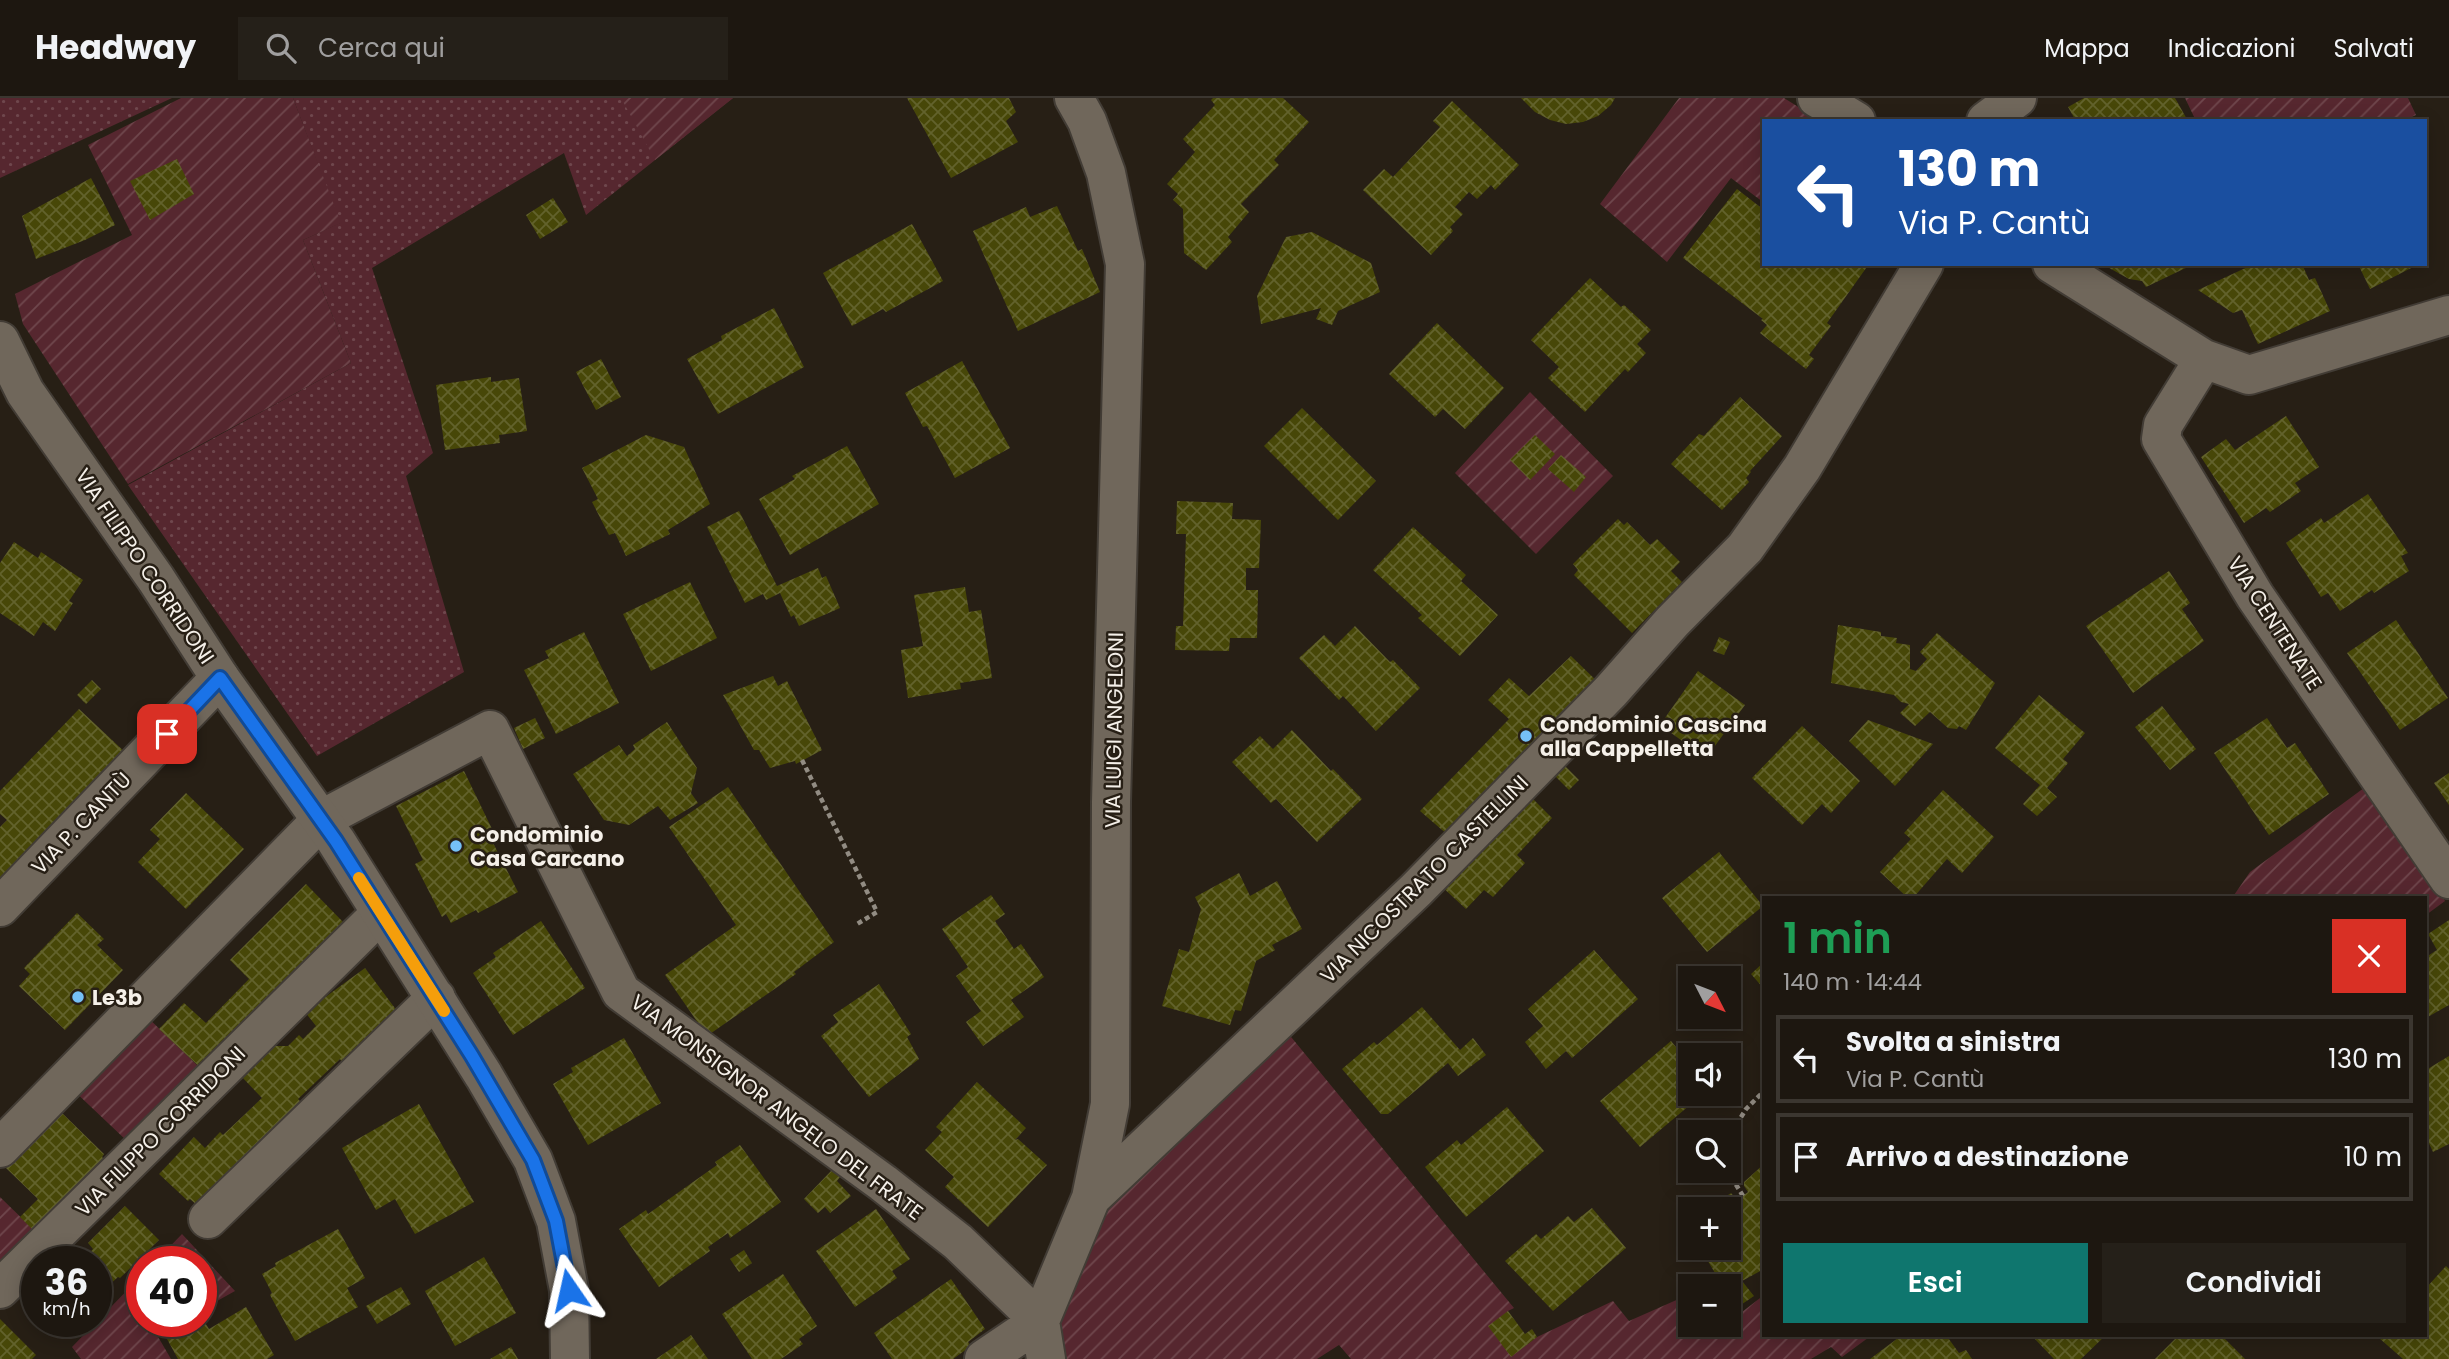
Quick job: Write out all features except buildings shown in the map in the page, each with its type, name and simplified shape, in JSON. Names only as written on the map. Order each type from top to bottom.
[{"type":"street","name":"VIA LUIGI ANGELONI","points":[[1040,1321],[1091,1198],[1110,1104],[1111,802],[1125,264],[1106,173],[1087,121],[1074,98]]},
{"type":"street","points":[[1817,98],[1853,119]]},
{"type":"street","points":[[1989,119],[2017,98]]},
{"type":"street","name":"VIA NICOSTRATO CASTELLINI","points":[[1091,1198],[1416,890],[1611,691],[1672,622],[1745,548],[1802,468],[1923,266]]},
{"type":"street","points":[[2055,266],[2204,359],[2249,375],[2449,315]]},
{"type":"street","name":"VIA FILIPPO CORRIDONI","points":[[0,341],[25,392],[156,579],[220,678],[322,819],[436,998],[533,1160],[556,1221],[569,1290],[570,1359]]},
{"type":"street","name":"VIA CENTENATE","points":[[2204,359],[2163,425],[2161,439],[2260,604],[2449,879]]},
{"type":"street","name":"VIA P. CANTÙ","points":[[0,907],[220,678]]},
{"type":"street","name":"VIA MONSIGNOR ANGELO DEL FRATE","points":[[322,819],[490,730],[621,992],[883,1183],[958,1242],[1040,1321]]},
{"type":"street","points":[[0,1149],[322,819]]},
{"type":"street","name":"VIA FILIPPO CORRIDONI","points":[[0,1289],[381,913]]},
{"type":"street","points":[[208,1219],[436,998]]},
{"type":"street","points":[[984,1359],[1040,1321],[1046,1359]]},
{"type":"path","points":[[802,760],[877,912],[857,924]]},
{"type":"path","points":[[1743,1196],[1730,1175],[1732,1132],[1745,1109],[1762,1093]]},
{"type":"shaded area","points":[[0,98],[172,98],[0,178]]},
{"type":"shaded area","points":[[181,98],[293,98],[341,223],[303,240],[351,363],[128,484],[23,324],[15,294],[132,235],[88,145]]},
{"type":"shaded area","points":[[293,98],[733,98],[586,215],[564,153],[372,268],[433,453],[406,476],[464,672],[317,756],[128,485],[351,363],[303,240],[340,223]]},
{"type":"shaded area","points":[[621,98],[733,98],[655,160]]},
{"type":"shaded area","points":[[1679,98],[1784,98],[1816,118],[1762,119],[1762,201],[1731,178],[1667,262],[1600,204]]},
{"type":"shaded area","points":[[2185,98],[2408,98],[2416,115],[2407,119],[2195,119]]},
{"type":"shaded area","points":[[1530,392],[1613,476],[1536,554],[1455,473]]},
{"type":"shaded area","points":[[2372,782],[2445,901],[2427,914],[2427,896],[2233,896],[2250,872]]},
{"type":"shaded area","points":[[142,1012],[198,1066],[127,1141],[70,1087]]},
{"type":"shaded area","points":[[1287,1032],[1514,1308],[1508,1311],[1511,1356],[1537,1337],[1613,1301],[1629,1321],[1678,1299],[1678,1337],[1741,1337],[1741,1313],[1762,1297],[1762,1337],[1869,1337],[1842,1357],[1831,1347],[1811,1359],[1351,1359],[1339,1345],[1317,1359],[1053,1359],[1053,1339],[1092,1225],[1164,1146]]},
{"type":"shaded area","points":[[0,1197],[37,1233],[21,1246],[0,1270]]},
{"type":"shaded area","points":[[182,1234],[193,1246],[170,1246]]},
{"type":"shaded area","points":[[217,1272],[235,1291],[217,1301]]},
{"type":"shaded area","points":[[126,1291],[126,1337],[158,1337],[171,1359],[81,1359],[72,1347],[82,1337],[112,1337],[112,1306]]},
{"type":"slow traffic","points":[[359,878],[444,1011]]},
{"type":"place","name":"Condominio Cascina alla Cappelletta","points":[[1526,736]]},
{"type":"place","name":"Condominio Casa Carcano","points":[[456,846]]},
{"type":"place","name":"Le3b","points":[[78,997]]},
{"type":"route","points":[[167,734],[220,678],[322,819],[472,1056],[533,1160],[556,1221],[569,1290]]}]
